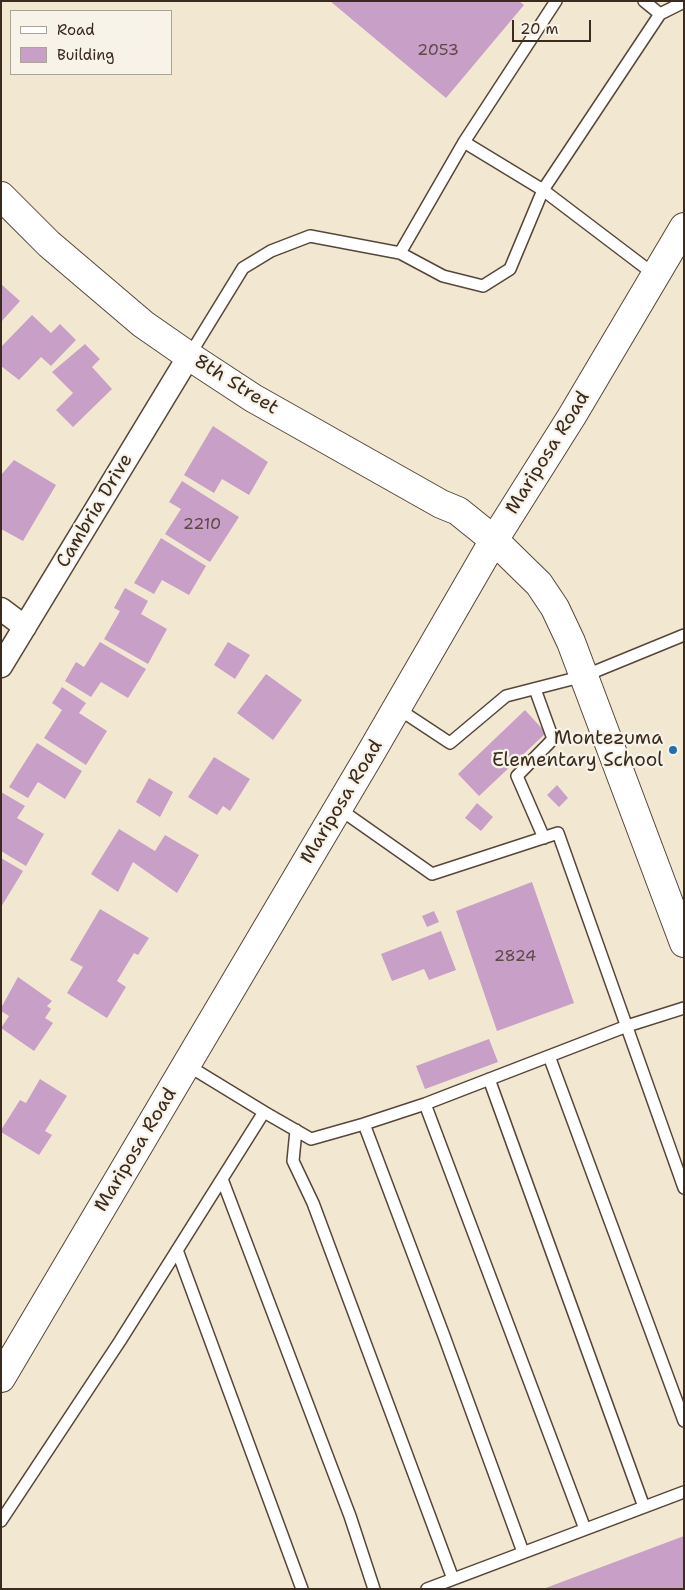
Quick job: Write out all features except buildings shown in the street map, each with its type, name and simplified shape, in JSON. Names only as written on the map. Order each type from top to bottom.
[{"type":"main road","name":"8th Street","points":[[1,196],[49,244],[143,324],[253,398],[432,500],[458,511],[494,540],[539,584],[555,608],[572,642],[684,943]]},
{"type":"main road","name":"Mariposa Road","points":[[1,1378],[397,708],[494,540],[572,416],[684,226]]},
{"type":"street","name":"Cambria Drive","points":[[1,666],[189,356]]},
{"type":"street","points":[[1,609],[25,627]]},
{"type":"lane","points":[[400,252],[464,142],[556,1]]},
{"type":"lane","points":[[644,1],[660,14]]},
{"type":"lane","points":[[189,356],[243,268],[271,251],[310,236],[400,252],[443,276],[483,286],[510,269],[543,190],[660,14],[684,2]]},
{"type":"lane","points":[[464,142],[543,190],[655,275]]},
{"type":"lane","points":[[397,708],[450,743],[506,696],[584,676],[684,635]]},
{"type":"lane","points":[[535,689],[553,739],[518,776],[544,838]]},
{"type":"lane","points":[[338,808],[432,874],[558,833],[684,1188]]},
{"type":"lane","points":[[186,1065],[311,1139],[425,1104],[627,1026],[684,1008]]},
{"type":"lane","points":[[549,1056],[684,1420]]},
{"type":"lane","points":[[489,1079],[644,1507]]},
{"type":"lane","points":[[425,1104],[585,1529]]},
{"type":"lane","points":[[1,1521],[120,1341],[264,1112]]},
{"type":"lane","points":[[364,1124],[523,1552]]},
{"type":"lane","points":[[296,1130],[293,1161],[313,1203],[453,1579]]},
{"type":"lane","points":[[222,1179],[350,1516],[374,1589]]},
{"type":"lane","points":[[177,1250],[302,1589]]},
{"type":"lane","points":[[426,1589],[684,1492]]},
{"type":"place","name":"Montezuma Elementary School","points":[[673,750]]}]
